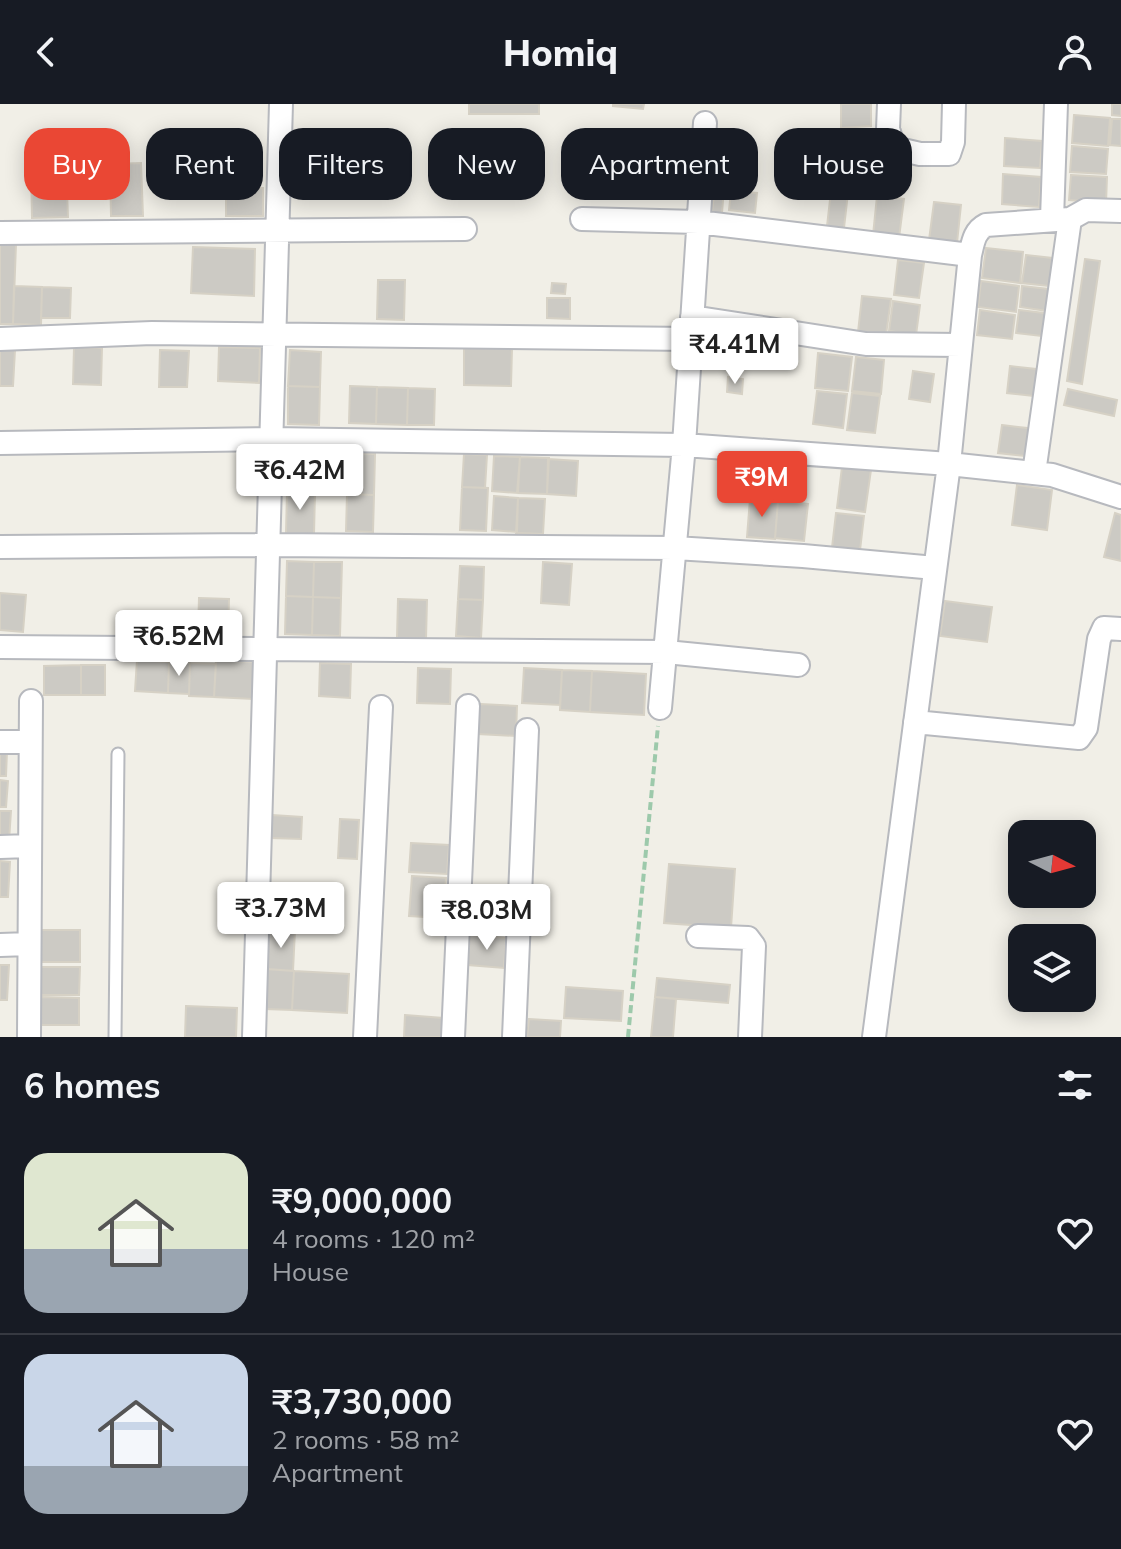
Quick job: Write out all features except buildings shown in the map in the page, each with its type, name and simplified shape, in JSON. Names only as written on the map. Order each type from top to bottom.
[{"type":"street","points":[[254,1037],[281,104]]},
{"type":"street","points":[[889,104],[888,129],[894,148],[920,154],[949,154],[953,142],[954,104]]},
{"type":"street","points":[[1034,473],[1061,219],[1056,104]]},
{"type":"street","points":[[660,708],[684,445],[705,123]]},
{"type":"street","points":[[874,1037],[949,464],[970,255],[978,228],[1061,219],[1086,210],[1121,211]]},
{"type":"street","points":[[582,219],[698,222],[970,255]]},
{"type":"street","points":[[0,233],[465,229]]},
{"type":"street","points":[[0,339],[152,333],[274,335],[691,328],[866,344],[961,345]]},
{"type":"street","points":[[0,443],[271,439],[684,445],[949,464],[1052,475],[1121,497]]},
{"type":"street","points":[[0,547],[675,548],[935,568]]},
{"type":"street","points":[[915,722],[1079,738],[1086,728],[1099,639],[1104,628],[1121,629]]},
{"type":"street","points":[[0,647],[666,652],[798,665]]},
{"type":"street","points":[[29,1037],[31,701]]},
{"type":"street","points":[[453,1037],[468,706]]},
{"type":"street","points":[[365,1037],[381,707]]},
{"type":"street","points":[[514,1037],[527,730]]},
{"type":"street","points":[[0,742],[29,742]]},
{"type":"street","points":[[0,847],[29,846]]},
{"type":"street","points":[[698,936],[748,938],[754,946],[750,1037]]},
{"type":"street","points":[[0,945],[29,944]]},
{"type":"lane","points":[[115,1037],[118,754]]},
{"type":"path","points":[[628,1037],[660,708]]}]
